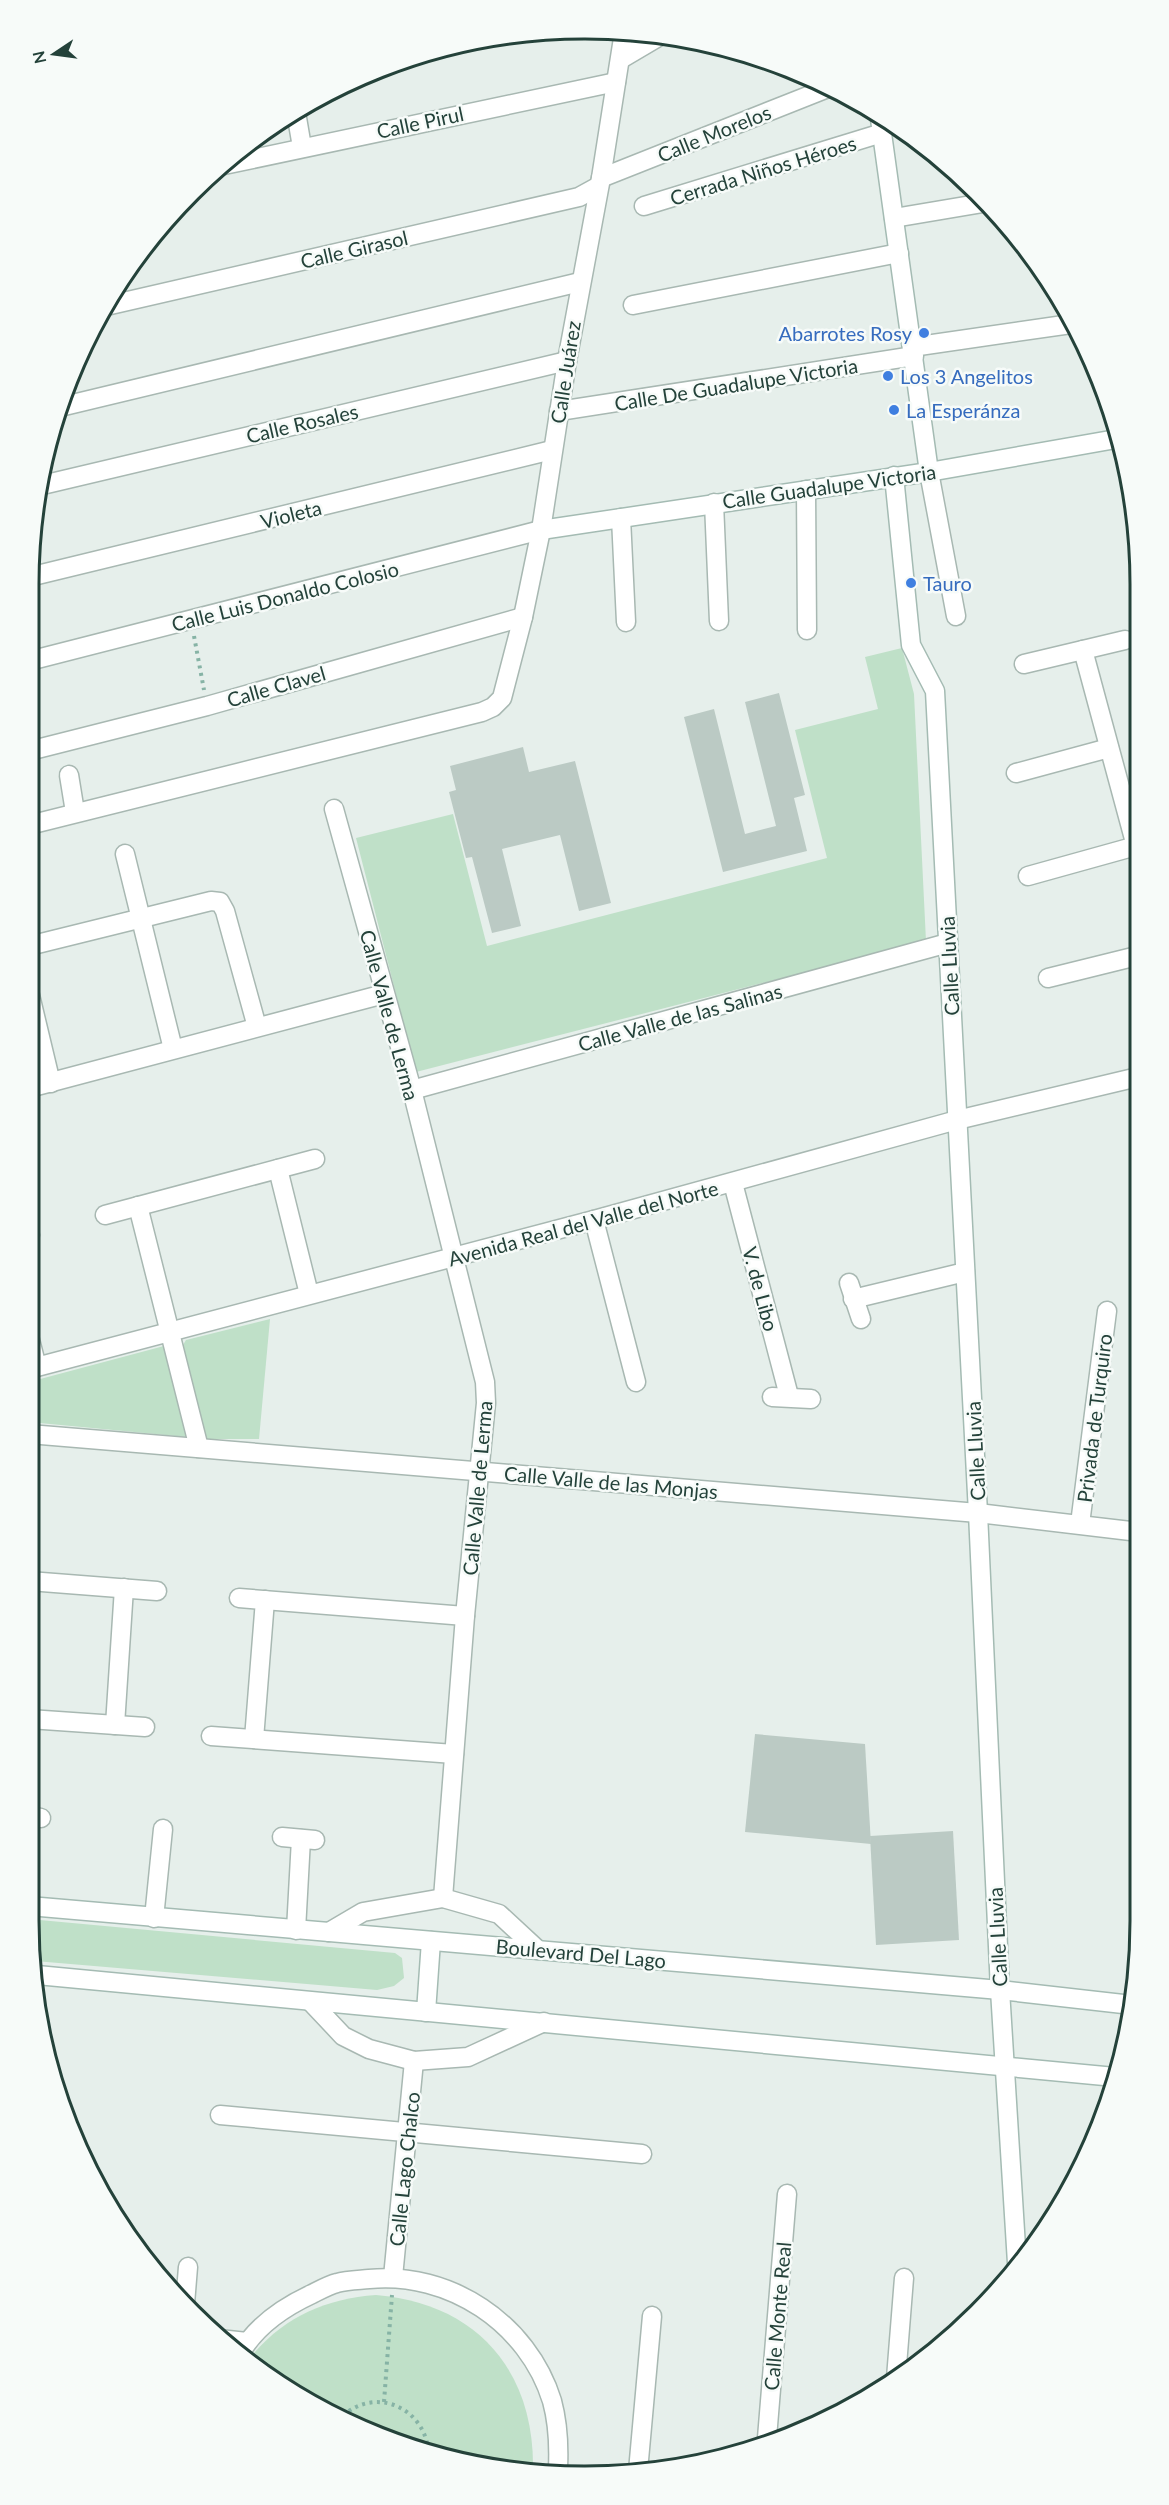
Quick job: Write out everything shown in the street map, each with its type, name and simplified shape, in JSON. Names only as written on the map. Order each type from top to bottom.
[{"type":"street","name":"Calle Juárez","points":[[75,812],[482,712],[493,707],[502,698],[523,617],[541,530],[580,282],[600,182],[623,40]]},
{"type":"street","points":[[621,59],[648,43]]},
{"type":"street","name":"Calle Pirul","points":[[241,161],[616,82]]},
{"type":"street","name":"Calle Morelos","points":[[600,182],[819,92]]},
{"type":"street","points":[[298,121],[302,147]]},
{"type":"street","name":"Cerrada Niños Héroes","points":[[644,206],[880,126]]},
{"type":"street","points":[[881,127],[929,472],[956,616]]},
{"type":"street","name":"Calle Girasol","points":[[117,303],[579,197],[600,182]]},
{"type":"street","points":[[894,218],[975,204]]},
{"type":"street","points":[[633,305],[899,253]]},
{"type":"street","points":[[70,404],[580,282]]},
{"type":"street","name":"Calle De Guadalupe Victoria","points":[[559,411],[1064,325]]},
{"type":"street","name":"Calle Rosales","points":[[48,484],[567,361]]},
{"type":"street","name":"Calle Guadalupe Victoria","points":[[541,530],[929,472],[1110,440]]},
{"type":"street","name":"Violeta","points":[[39,575],[552,450]]},
{"type":"street","name":"Calle Lluvia","points":[[894,476],[911,645],[935,691],[978,1513],[1000,1990],[1016,2254]]},
{"type":"street","points":[[806,490],[807,630]]},
{"type":"street","points":[[714,503],[719,621]]},
{"type":"street","points":[[621,518],[626,622]]},
{"type":"street","name":"Calle Luis Donaldo Colosio","points":[[39,658],[541,530]]},
{"type":"street","name":"Calle Clavel","points":[[39,748],[207,706],[523,617]]},
{"type":"street","points":[[1024,664],[1125,640]]},
{"type":"street","points":[[1083,650],[1130,826]]},
{"type":"street","points":[[1016,773],[1109,748]]},
{"type":"street","points":[[39,822],[75,812],[69,775]]},
{"type":"street","name":"Calle Valle de Lerma","points":[[334,809],[412,1090],[485,1382],[486,1403],[465,1616],[443,1898]]},
{"type":"street","points":[[1028,876],[1130,850]]},
{"type":"street","points":[[125,854],[173,1049]]},
{"type":"street","points":[[39,943],[140,917],[211,901],[220,902],[225,911],[257,1026]]},
{"type":"street","name":"Calle Valle de las Salinas","points":[[412,1090],[948,943]]},
{"type":"street","points":[[1048,978],[1130,958]]},
{"type":"street","points":[[39,1086],[384,994]]},
{"type":"street","points":[[39,1035],[51,1083]]},
{"type":"street","name":"Avenida Real del Valle del Norte","points":[[39,1366],[733,1183],[957,1120],[1130,1079]]},
{"type":"street","points":[[105,1215],[315,1159]]},
{"type":"street","points":[[278,1169],[309,1294]]},
{"type":"street","name":"V. de Libo","points":[[733,1183],[780,1396],[811,1399]]},
{"type":"street","points":[[138,1206],[199,1448]]},
{"type":"street","points":[[594,1220],[636,1382]]},
{"type":"street","points":[[861,1319],[851,1291],[965,1272]]},
{"type":"street","name":"Privada de Turquiro","points":[[1080,1524],[1107,1311]]},
{"type":"street","name":"Calle Valle de las Monjas","points":[[39,1435],[978,1513],[1130,1531]]},
{"type":"street","points":[[39,1582],[158,1591]]},
{"type":"street","points":[[114,1725],[124,1588]]},
{"type":"street","points":[[239,1598],[465,1616]]},
{"type":"street","points":[[254,1739],[265,1600]]},
{"type":"street","points":[[39,1720],[145,1727]]},
{"type":"street","points":[[211,1736],[454,1754]]},
{"type":"street","points":[[154,1918],[163,1828]]},
{"type":"street","points":[[282,1837],[308,1840],[296,1930]]},
{"type":"street","points":[[329,1932],[363,1912],[443,1898],[499,1914],[538,1950]]},
{"type":"street","name":"Boulevard Del Lago","points":[[39,1907],[1000,1990],[1123,2004]]},
{"type":"street","points":[[426,2012],[431,1941]]},
{"type":"street","points":[[42,1974],[311,2002],[1107,2076]]},
{"type":"street","points":[[311,2002],[343,2036],[369,2049],[414,2061],[468,2057],[544,2022]]},
{"type":"street","name":"Calle Lago Chalco","points":[[393,2277],[414,2061]]},
{"type":"street","points":[[220,2115],[408,2130],[642,2154]]},
{"type":"street","name":"Calle Monte Real","points":[[767,2434],[788,2194]]},
{"type":"street","points":[[186,2292],[188,2267]]},
{"type":"street","points":[[244,2347],[288,2305],[338,2282],[393,2277],[435,2284],[474,2302],[508,2328],[534,2361],[551,2400],[559,2442],[558,2465]]},
{"type":"street","points":[[897,2368],[904,2278]]},
{"type":"street","points":[[639,2463],[652,2316]]},
{"type":"path","points":[[192,621],[207,706]]},
{"type":"path","points":[[384,2402],[393,2277]]},
{"type":"path","points":[[348,2412],[359,2404],[384,2402],[395,2404],[415,2418],[422,2428],[426,2442]]},
{"type":"green space","points":[[902,648],[914,694],[926,941],[416,1072],[356,838],[453,814],[487,946],[827,858],[795,730],[878,709],[865,657]]},
{"type":"green space","points":[[270,1319],[259,1439],[204,1439],[183,1345],[186,1340]]},
{"type":"green space","points":[[164,1346],[187,1437],[39,1423],[39,1379]]},
{"type":"green space","points":[[39,1920],[395,1953],[402,1958],[404,1978],[394,1986],[377,1990],[41,1961]]},
{"type":"green space","points":[[376,2295],[411,2301],[442,2311],[469,2327],[492,2347],[510,2372],[523,2400],[531,2432],[533,2463],[478,2456],[409,2437],[343,2410],[281,2374],[253,2354],[275,2333],[305,2313],[321,2306]]},
{"type":"building","points":[[779,693],[805,795],[794,798],[807,851],[723,872],[684,717],[714,709],[745,834],[776,826],[745,702]]},
{"type":"building","points":[[523,747],[529,772],[575,761],[611,903],[579,911],[560,835],[502,849],[521,926],[492,933],[472,857],[466,858],[449,792],[456,790],[450,766]]},
{"type":"building","points":[[755,1734],[865,1744],[871,1844],[745,1832]]},
{"type":"building","points":[[953,1831],[959,1940],[876,1945],[870,1836]]},
{"type":"place","name":"Abarrotes Rosy","points":[[924,333]]},
{"type":"place","name":"Los 3 Angelitos","points":[[888,376]]},
{"type":"place","name":"La Esperánza","points":[[894,410]]},
{"type":"place","name":"Tauro","points":[[911,583]]}]
